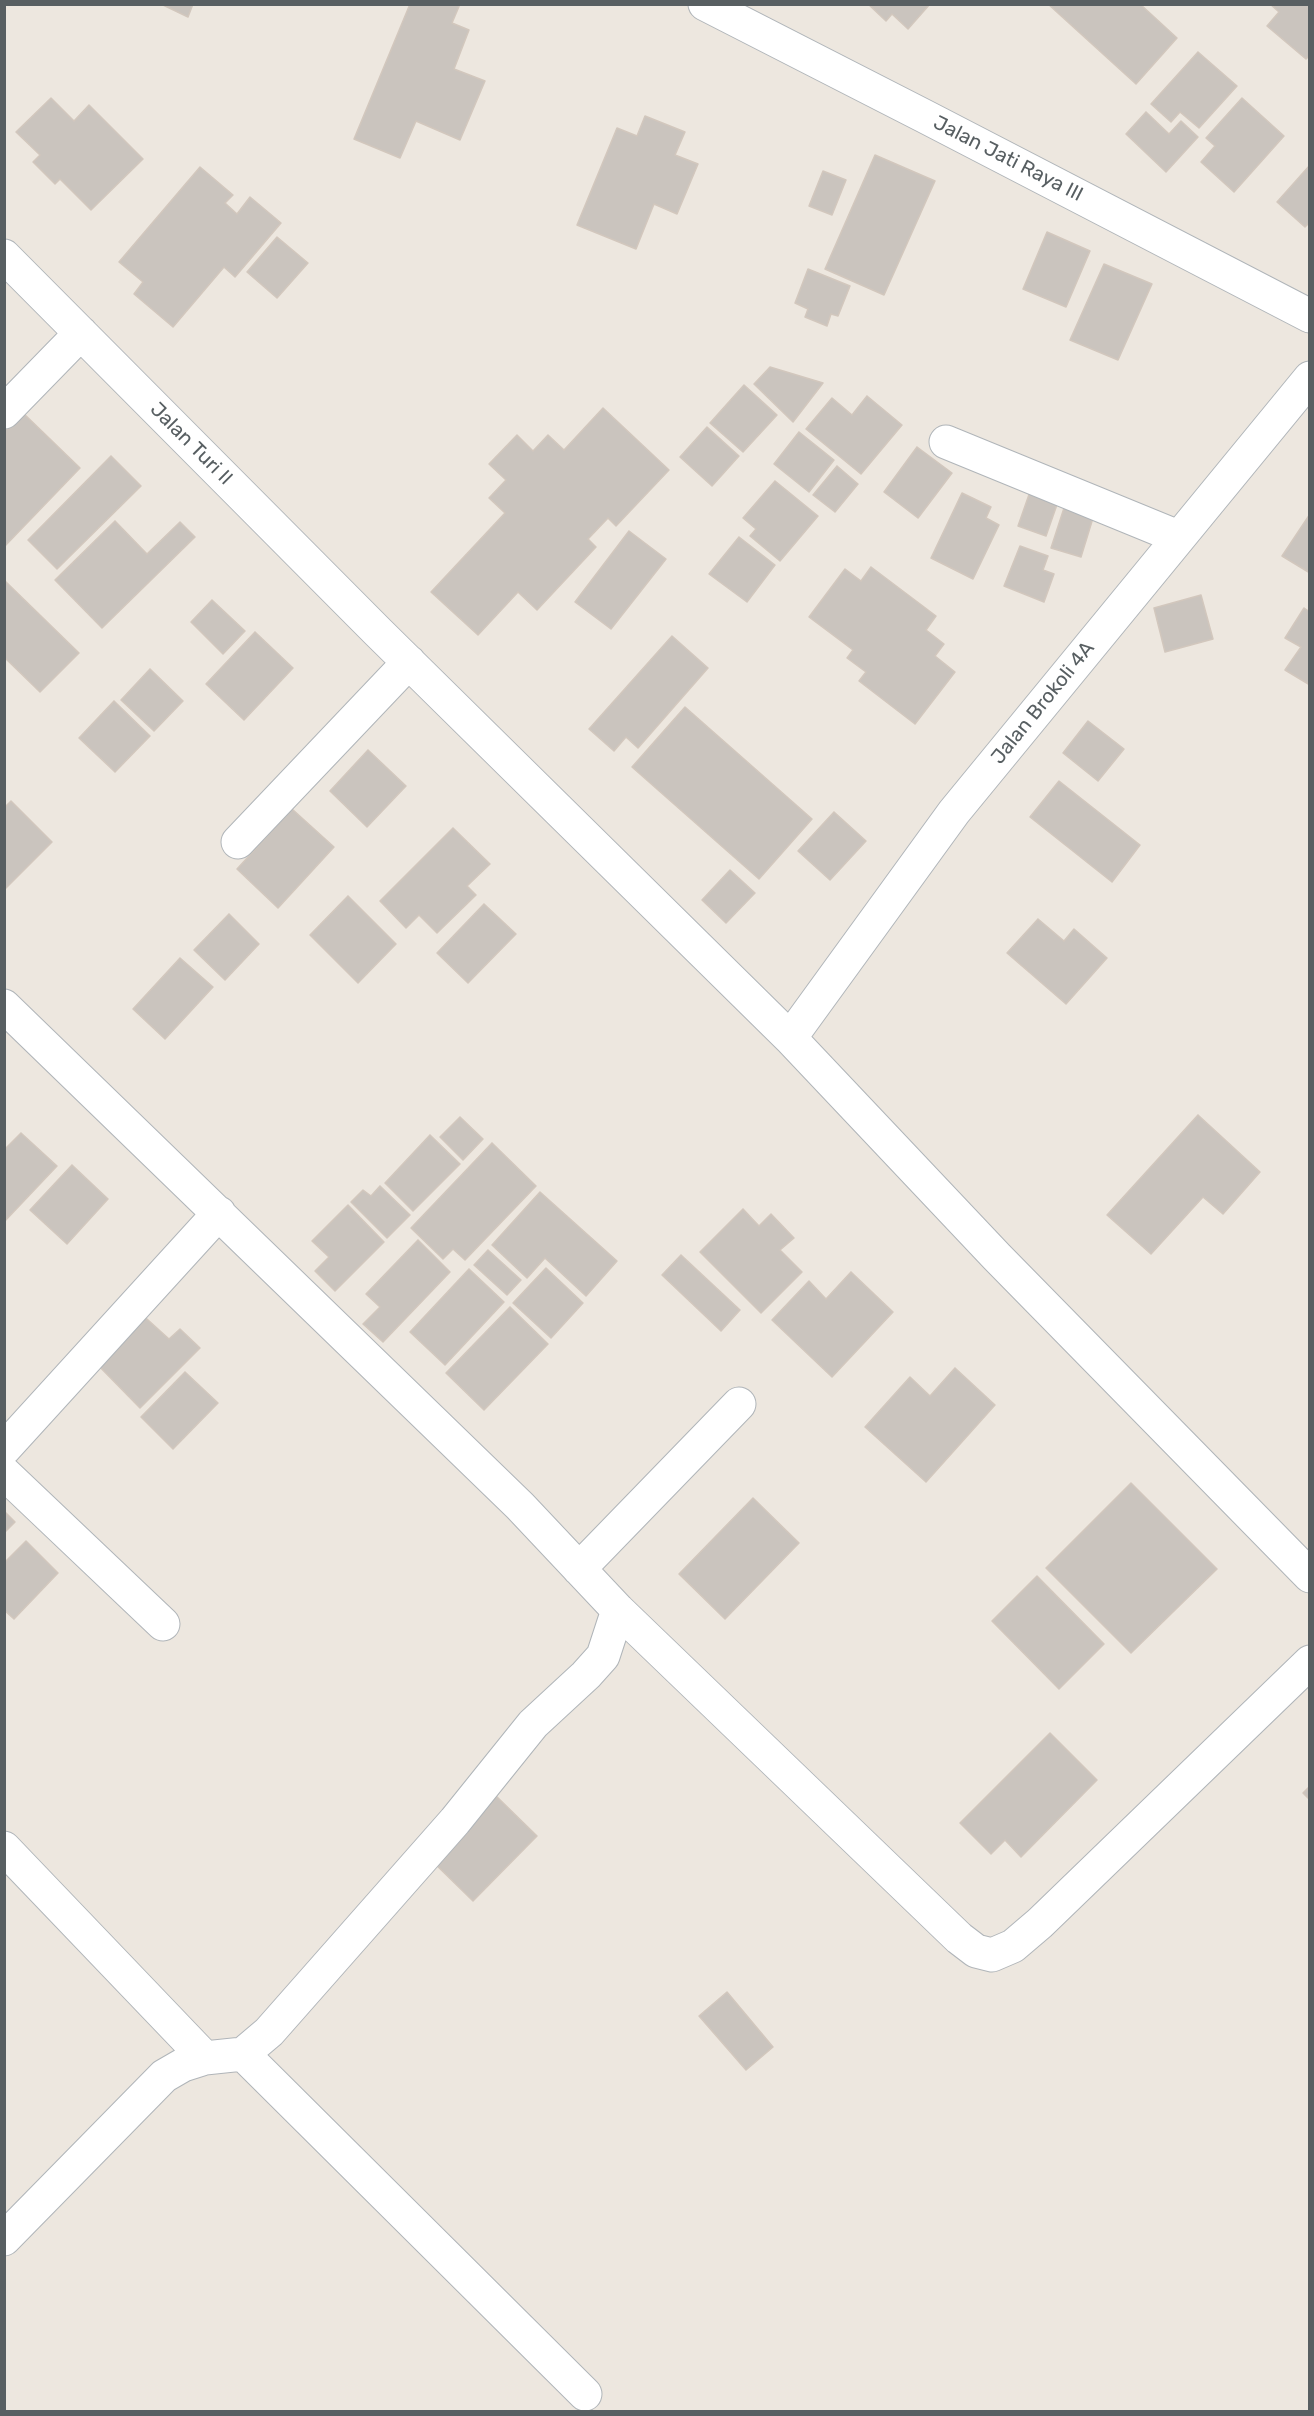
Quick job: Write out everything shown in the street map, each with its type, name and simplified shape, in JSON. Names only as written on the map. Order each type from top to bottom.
[{"type":"street","name":"Jalan Jati Raya III","points":[[705,4],[1310,316]]},
{"type":"street","name":"Jalan Turi II","points":[[4,256],[378,632],[790,1038],[997,1257],[1310,1576]]},
{"type":"street","points":[[4,412],[81,333]]},
{"type":"street","name":"Jalan Brokoli 4A","points":[[790,1038],[954,812],[1310,378]]},
{"type":"street","points":[[946,442],[1178,537]]},
{"type":"street","points":[[238,842],[410,662]]},
{"type":"street","points":[[4,1006],[520,1506],[618,1610],[959,1938],[976,1951],[992,1955],[1013,1946],[1040,1923],[1310,1662]]},
{"type":"street","points":[[4,1449],[219,1213]]},
{"type":"street","points":[[579,1569],[739,1404]]},
{"type":"street","points":[[4,1473],[163,1624]]},
{"type":"street","points":[[4,2239],[164,2076],[183,2065],[205,2058],[243,2054],[269,2032],[455,1821],[533,1724],[603,1656],[618,1610]]},
{"type":"street","points":[[4,1848],[205,2058]]},
{"type":"street","points":[[243,2054],[585,2394]]},
{"type":"building","points":[[161,4],[193,4],[188,17]]},
{"type":"building","points":[[410,4],[460,4],[452,23],[469,30],[454,69],[485,81],[460,140],[416,121],[400,158],[354,139]]},
{"type":"building","points":[[868,4],[930,4],[908,29],[892,14],[886,21]]},
{"type":"building","points":[[1048,4],[1140,4],[1177,38],[1136,84]]},
{"type":"building","points":[[1270,4],[1310,4],[1310,55],[1306,59],[1267,26],[1279,12]]},
{"type":"building","points":[[1198,52],[1237,86],[1199,128],[1180,112],[1171,122],[1151,104]]},
{"type":"building","points":[[51,98],[74,121],[89,105],[143,159],[91,210],[60,179],[55,184],[33,162],[40,155],[16,132]]},
{"type":"building","points":[[1242,98],[1284,136],[1234,192],[1201,162],[1215,146],[1206,138]]},
{"type":"building","points":[[1146,112],[1169,134],[1181,121],[1198,137],[1166,172],[1126,134]]},
{"type":"building","points":[[645,116],[685,132],[675,155],[698,164],[677,214],[654,204],[636,249],[577,225],[617,128],[637,136]]},
{"type":"building","points":[[875,155],[935,181],[884,295],[825,269]]},
{"type":"building","points":[[1310,165],[1310,222],[1305,227],[1277,202]]},
{"type":"building","points":[[200,167],[233,195],[225,203],[237,214],[250,197],[281,223],[235,277],[224,267],[173,327],[134,294],[143,282],[119,262]]},
{"type":"building","points":[[823,171],[846,180],[832,215],[809,206]]},
{"type":"building","points":[[1047,232],[1090,251],[1066,307],[1023,289]]},
{"type":"building","points":[[277,237],[308,263],[277,298],[247,272]]},
{"type":"building","points":[[1104,264],[1152,284],[1118,360],[1070,340]]},
{"type":"building","points":[[808,269],[850,286],[838,316],[831,314],[827,326],[805,317],[808,309],[795,303]]},
{"type":"building","points":[[770,367],[823,383],[793,422],[754,384]]},
{"type":"building","points":[[744,385],[777,415],[743,452],[710,423]]},
{"type":"building","points":[[867,396],[902,425],[861,474],[806,429],[832,398],[852,415]]},
{"type":"building","points":[[603,408],[669,470],[616,526],[608,518],[588,539],[596,547],[537,610],[518,592],[478,635],[431,592],[505,513],[489,498],[506,480],[489,464],[517,435],[533,451],[548,435],[564,450]]},
{"type":"building","points":[[20,410],[80,468],[4,547],[4,426]]},
{"type":"building","points":[[707,427],[739,456],[712,486],[680,457]]},
{"type":"building","points":[[799,432],[834,460],[809,492],[774,464]]},
{"type":"building","points":[[917,447],[952,473],[918,518],[884,492]]},
{"type":"building","points":[[111,456],[141,486],[57,569],[28,540]]},
{"type":"building","points":[[837,466],[858,484],[835,512],[813,495]]},
{"type":"building","points":[[775,481],[818,516],[780,561],[750,536],[756,529],[743,518]]},
{"type":"building","points":[[1032,486],[1060,496],[1046,536],[1018,526]]},
{"type":"building","points":[[962,493],[991,507],[986,518],[999,525],[973,579],[931,558]]},
{"type":"building","points":[[1064,508],[1093,518],[1081,557],[1051,548]]},
{"type":"building","points":[[1310,514],[1310,573],[1282,556]]},
{"type":"building","points":[[115,521],[147,554],[180,522],[195,537],[102,628],[55,580]]},
{"type":"building","points":[[629,531],[666,559],[611,629],[575,602]]},
{"type":"building","points":[[739,537],[775,565],[747,602],[709,574]]},
{"type":"building","points":[[1020,546],[1048,556],[1043,570],[1054,574],[1044,602],[1004,586]]},
{"type":"building","points":[[871,567],[936,616],[926,630],[944,644],[935,656],[955,672],[915,724],[859,681],[866,672],[847,658],[853,650],[809,617],[845,569],[861,581]]},
{"type":"building","points":[[4,580],[79,653],[40,692],[4,657]]},
{"type":"building","points":[[1201,595],[1213,639],[1165,652],[1154,608]]},
{"type":"building","points":[[212,600],[245,631],[223,654],[191,622]]},
{"type":"building","points":[[1304,608],[1310,612],[1310,685],[1285,670],[1301,647],[1285,638]]},
{"type":"building","points":[[255,632],[293,668],[244,720],[206,684]]},
{"type":"building","points":[[672,636],[708,668],[638,748],[626,737],[614,751],[589,729]]},
{"type":"building","points":[[150,669],[183,701],[154,731],[121,700]]},
{"type":"building","points":[[114,701],[150,736],[115,772],[79,738]]},
{"type":"building","points":[[685,707],[812,819],[759,879],[632,767]]},
{"type":"building","points":[[1088,721],[1124,749],[1098,781],[1063,753]]},
{"type":"building","points":[[368,750],[406,786],[367,827],[330,791]]},
{"type":"building","points":[[1059,781],[1140,845],[1112,882],[1030,817]]},
{"type":"building","points":[[11,801],[52,842],[4,890],[4,808]]},
{"type":"building","points":[[292,809],[334,847],[278,908],[237,869]]},
{"type":"building","points":[[834,812],[866,841],[830,880],[798,851]]},
{"type":"building","points":[[453,828],[490,864],[467,886],[476,895],[437,933],[419,915],[406,928],[380,901]]},
{"type":"building","points":[[730,870],[755,893],[726,923],[702,900]]},
{"type":"building","points":[[348,896],[396,944],[358,983],[310,935]]},
{"type":"building","points":[[484,904],[516,934],[468,983],[437,953]]},
{"type":"building","points":[[229,914],[259,944],[225,980],[194,950]]},
{"type":"building","points":[[1038,919],[1064,941],[1074,929],[1107,958],[1066,1004],[1007,953]]},
{"type":"building","points":[[180,958],[213,987],[165,1039],[133,1009]]},
{"type":"building","points":[[1198,1115],[1260,1172],[1223,1214],[1203,1197],[1151,1254],[1107,1215]]},
{"type":"building","points":[[460,1117],[483,1139],[463,1160],[440,1137]]},
{"type":"building","points":[[21,1133],[57,1166],[4,1222],[4,1150]]},
{"type":"building","points":[[430,1135],[460,1164],[413,1211],[385,1183]]},
{"type":"building","points":[[492,1143],[536,1186],[465,1260],[453,1249],[443,1259],[411,1228]]},
{"type":"building","points":[[72,1165],[108,1199],[67,1244],[30,1210]]},
{"type":"building","points":[[380,1186],[410,1215],[387,1238],[351,1202],[363,1190],[371,1196]]},
{"type":"building","points":[[540,1192],[617,1261],[586,1296],[545,1258],[527,1278],[492,1245]]},
{"type":"building","points":[[348,1205],[384,1242],[335,1291],[315,1271],[329,1257],[312,1241]]},
{"type":"building","points":[[743,1209],[759,1226],[771,1214],[794,1238],[780,1250],[802,1272],[761,1313],[700,1252]]},
{"type":"building","points":[[418,1240],[450,1272],[383,1342],[363,1324],[380,1307],[366,1294]]},
{"type":"building","points":[[488,1250],[521,1280],[507,1295],[474,1265]]},
{"type":"building","points":[[681,1255],[740,1310],[721,1331],[662,1275]]},
{"type":"building","points":[[546,1268],[583,1303],[551,1338],[513,1303]]},
{"type":"building","points":[[469,1269],[504,1302],[445,1365],[410,1332]]},
{"type":"building","points":[[851,1272],[893,1312],[832,1377],[772,1320],[809,1281],[826,1299]]},
{"type":"building","points":[[510,1307],[548,1344],[484,1410],[446,1373]]},
{"type":"building","points":[[137,1310],[169,1339],[180,1329],[200,1348],[140,1408],[91,1358]]},
{"type":"building","points":[[955,1368],[995,1405],[926,1482],[865,1427],[910,1377],[930,1396]]},
{"type":"building","points":[[185,1372],[218,1403],[173,1449],[141,1417]]},
{"type":"building","points":[[1131,1483],[1217,1569],[1131,1653],[1046,1568]]},
{"type":"building","points":[[753,1498],[799,1543],[725,1619],[679,1574]]},
{"type":"building","points":[[4,1511],[15,1522],[4,1533]]},
{"type":"building","points":[[26,1541],[58,1573],[14,1619],[4,1610],[4,1563]]},
{"type":"building","points":[[1037,1576],[1104,1644],[1059,1689],[992,1621]]},
{"type":"building","points":[[1050,1733],[1097,1780],[1021,1857],[1005,1840],[991,1854],[960,1823]]},
{"type":"building","points":[[1310,1786],[1310,1800],[1303,1793]]},
{"type":"building","points":[[493,1793],[537,1836],[473,1901],[429,1858]]},
{"type":"building","points":[[727,1992],[773,2047],[746,2070],[699,2016]]}]
